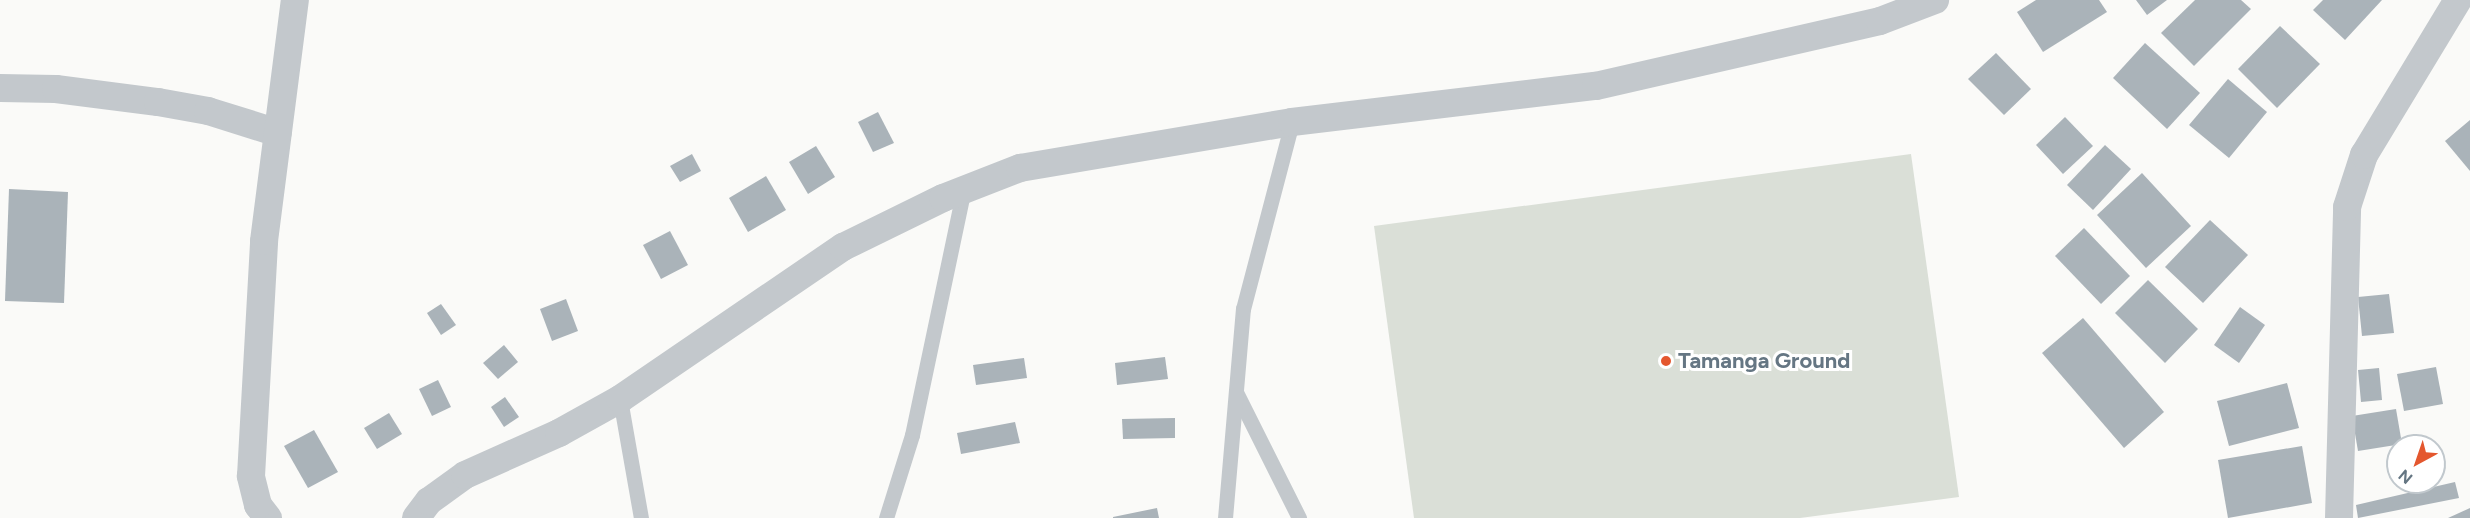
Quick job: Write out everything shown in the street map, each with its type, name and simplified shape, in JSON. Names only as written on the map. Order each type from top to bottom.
[{"type":"street","points":[[268,518],[258,505],[251,476],[264,241],[295,0]]},
{"type":"street","points":[[416,518],[429,501],[465,475],[559,433],[620,399],[843,247],[964,189],[1020,168],[1292,122],[1596,86],[1880,21],[1935,0]]},
{"type":"street","points":[[2339,518],[2347,207],[2364,154],[2458,0]]},
{"type":"street","points":[[0,88],[56,88],[158,102],[208,111],[278,133]]},
{"type":"lane","points":[[1225,518],[1243,309],[1292,122]]},
{"type":"lane","points":[[885,518],[912,435],[964,189]]},
{"type":"lane","points":[[1236,392],[1299,518]]},
{"type":"lane","points":[[620,399],[641,518]]},
{"type":"shaded area","name":"Tamanga Ground","points":[[1911,154],[1959,497],[1800,518],[1414,518],[1374,226]]},
{"type":"building","points":[[2036,0],[2099,0],[2107,12],[2043,52],[2017,12]]},
{"type":"building","points":[[2136,0],[2167,0],[2147,15]]},
{"type":"building","points":[[2195,0],[2241,0],[2251,9],[2194,66],[2161,33]]},
{"type":"building","points":[[2323,0],[2382,0],[2345,40],[2313,10]]},
{"type":"building","points":[[2280,26],[2320,64],[2277,108],[2238,69]]},
{"type":"building","points":[[2145,43],[2200,93],[2167,129],[2113,78]]},
{"type":"building","points":[[1996,53],[2031,89],[2004,115],[1968,79]]},
{"type":"building","points":[[2228,79],[2267,112],[2229,158],[2189,125]]},
{"type":"building","points":[[878,112],[894,143],[873,152],[858,122]]},
{"type":"building","points":[[2065,117],[2093,146],[2063,174],[2036,145]]},
{"type":"building","points":[[2470,120],[2470,171],[2445,141]]},
{"type":"building","points":[[2105,145],[2131,169],[2093,210],[2067,185]]},
{"type":"building","points":[[816,146],[835,177],[808,194],[789,162]]},
{"type":"building","points":[[692,154],[701,171],[680,182],[670,166]]},
{"type":"building","points":[[2142,173],[2191,226],[2146,268],[2097,215]]},
{"type":"building","points":[[766,176],[786,210],[748,232],[729,198]]},
{"type":"building","points":[[9,189],[68,192],[64,303],[5,301]]},
{"type":"building","points":[[2210,220],[2248,255],[2203,303],[2165,267]]},
{"type":"building","points":[[2084,228],[2130,276],[2101,304],[2055,256]]},
{"type":"building","points":[[670,231],[688,265],[661,279],[643,245]]},
{"type":"building","points":[[2148,280],[2198,329],[2165,363],[2115,313]]},
{"type":"building","points":[[2389,294],[2394,333],[2362,336],[2358,297]]},
{"type":"building","points":[[566,299],[578,331],[552,341],[540,309]]},
{"type":"building","points":[[441,304],[456,325],[441,335],[427,313]]},
{"type":"building","points":[[2240,307],[2265,325],[2239,363],[2214,345]]},
{"type":"building","points":[[2083,318],[2164,412],[2124,448],[2042,353]]},
{"type":"building","points":[[504,345],[518,362],[498,379],[483,363]]},
{"type":"building","points":[[1165,357],[1168,379],[1117,385],[1115,363]]},
{"type":"building","points":[[1024,358],[1027,378],[976,385],[973,365]]},
{"type":"building","points":[[2436,367],[2443,404],[2404,411],[2397,374]]},
{"type":"building","points":[[2379,368],[2382,400],[2361,402],[2358,370]]},
{"type":"building","points":[[438,380],[451,407],[432,416],[419,389]]},
{"type":"building","points":[[2287,383],[2299,428],[2229,446],[2217,401]]},
{"type":"building","points":[[505,397],[519,417],[504,427],[491,407]]},
{"type":"building","points":[[2396,409],[2400,434],[2386,434],[2386,447],[2358,451],[2352,416]]},
{"type":"building","points":[[389,413],[402,434],[377,449],[364,428]]},
{"type":"building","points":[[1175,418],[1175,438],[1123,439],[1122,419]]},
{"type":"building","points":[[1015,422],[1020,443],[961,454],[957,433]]},
{"type":"building","points":[[314,430],[338,472],[308,488],[284,446]]},
{"type":"building","points":[[2302,446],[2312,503],[2228,518],[2218,460]]},
{"type":"building","points":[[2455,482],[2459,498],[2358,518],[2356,505],[2403,494],[2446,494],[2446,484]]},
{"type":"building","points":[[1157,508],[1159,518],[1113,518],[1113,517]]},
{"type":"building","points":[[2470,508],[2470,518],[2448,518]]},
{"type":"place","name":"Tamanga Ground","points":[[1666,361]]}]
